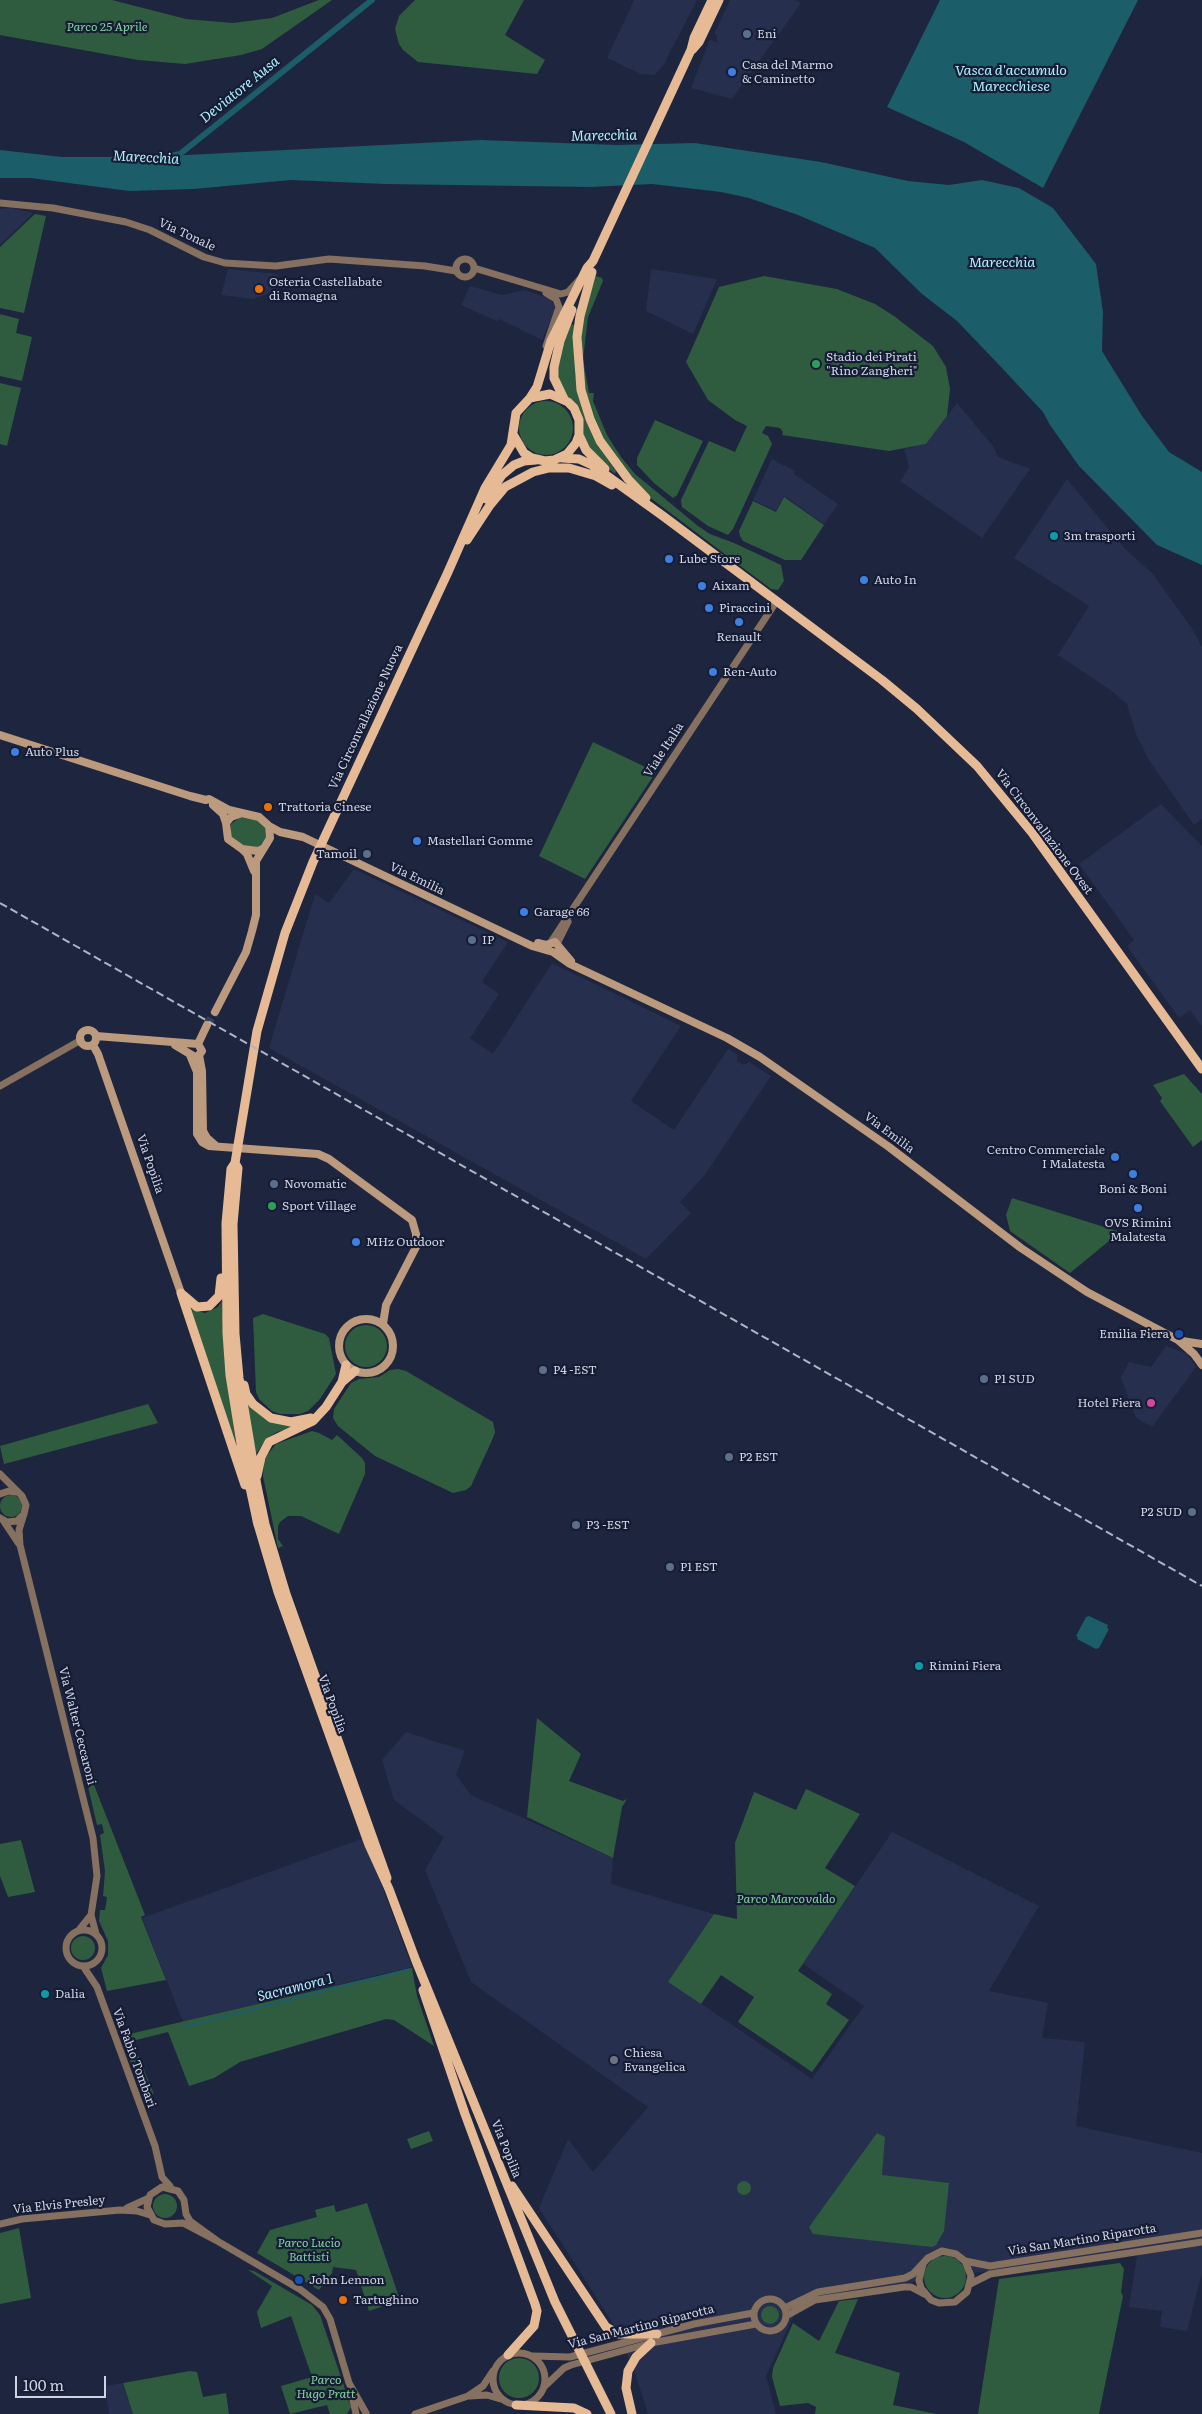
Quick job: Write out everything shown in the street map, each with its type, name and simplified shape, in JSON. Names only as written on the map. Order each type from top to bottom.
[{"type":"main road","points":[[592,272],[578,295],[555,355],[554,378],[564,399],[577,414],[579,435],[572,449],[561,458],[538,460],[524,453],[514,436],[512,428],[516,413],[537,387],[551,341],[582,278],[593,261],[692,50],[694,38],[712,0]]},
{"type":"main road","points":[[692,50],[699,42],[719,0]]},
{"type":"main road","points":[[593,261],[577,337],[581,390],[590,418],[604,448],[645,501]]},
{"type":"main road","points":[[530,398],[550,394],[564,399]]},
{"type":"main road","name":"Via Circonvallazione Ovest","points":[[579,435],[593,458],[663,516],[896,692],[977,766],[1033,834],[1202,1069]]},
{"type":"main road","name":"Via Circonvallazione Nuova","points":[[262,1524],[242,1450],[230,1375],[227,1332],[226,1223],[231,1169],[235,1163],[251,1060],[285,933],[313,862],[485,488],[505,456],[514,436]]},
{"type":"main road","name":"Via Circonvallazione Ovest","points":[[561,458],[579,459],[592,465],[645,501]]},
{"type":"main road","name":"Via Circonvallazione Nuova","points":[[448,572],[467,540],[490,490],[502,475],[514,465],[524,461],[538,460]]},
{"type":"main road","points":[[467,540],[490,505],[505,487],[533,472],[549,468],[569,468],[596,476],[645,501]]},
{"type":"main road","points":[[0,734],[206,800],[219,809],[226,823],[228,839],[247,854],[255,875]]},
{"type":"main road","points":[[206,800],[210,799],[229,810],[254,815],[269,826],[270,832],[266,846],[256,861],[256,915],[246,952],[215,1012]]},
{"type":"main road","points":[[226,823],[231,817],[242,813]]},
{"type":"main road","name":"Via Emilia","points":[[269,826],[280,832],[295,835],[528,944],[544,950],[552,947],[574,965],[728,1038],[760,1057],[889,1146],[1021,1248],[1088,1292],[1178,1340],[1202,1364]]},
{"type":"main road","points":[[242,849],[253,852],[283,836],[295,835]]},
{"type":"main road","points":[[207,1025],[195,1043],[189,1046],[189,1053],[196,1072],[197,1134],[202,1142],[217,1146],[318,1154],[329,1159],[406,1215],[415,1228],[416,1247],[386,1305],[383,1324]]},
{"type":"main road","points":[[86,1030],[93,1031],[96,1036],[92,1045],[85,1045],[80,1040],[82,1033],[86,1030]]},
{"type":"main road","points":[[96,1036],[170,1043],[195,1043],[202,1049],[200,1055],[203,1131],[207,1138],[217,1146]]},
{"type":"main road","points":[[170,1043],[189,1053],[200,1055]]},
{"type":"main road","name":"Via Popilia","points":[[92,1045],[98,1054],[181,1293]]},
{"type":"main road","name":"Via Circonvallazione Nuova","points":[[235,1163],[238,1168],[233,1224],[235,1334],[240,1386],[262,1524]]},
{"type":"main road","points":[[181,1293],[197,1308],[209,1306],[219,1296],[226,1223]]},
{"type":"main road","points":[[181,1293],[262,1524]]},
{"type":"main road","points":[[370,1319],[386,1305]]},
{"type":"main road","points":[[370,1319],[383,1324],[392,1336],[393,1350],[391,1357],[381,1369],[373,1372],[356,1371],[346,1364],[339,1350],[342,1333],[354,1321],[370,1319]]},
{"type":"main road","points":[[235,1334],[246,1394],[258,1408],[281,1421],[304,1421],[318,1415]]},
{"type":"main road","name":"Via Emilia","points":[[1178,1340],[1202,1344]]},
{"type":"main road","points":[[342,1382],[346,1364]]},
{"type":"main road","points":[[257,1486],[261,1457],[270,1442],[306,1425],[318,1415],[342,1382],[356,1371]]},
{"type":"main road","name":"Via Popilia","points":[[262,1524],[278,1592],[369,1845],[389,1889],[416,1961],[555,2302],[611,2414]]},
{"type":"main road","points":[[416,1961],[426,2005],[535,2304],[534,2326],[508,2355]]},
{"type":"main road","points":[[496,2160],[606,2327],[618,2334],[657,2334]]},
{"type":"main road","points":[[632,2414],[626,2388],[628,2371],[636,2357],[651,2344]]},
{"type":"main road","points":[[516,2405],[574,2408],[587,2414]]},
{"type":"street","name":"Via Tonale","points":[[0,203],[54,208],[126,222],[150,230],[204,257],[225,263],[276,266],[329,259],[425,266],[456,271]]},
{"type":"street","points":[[464,259],[472,262],[474,268],[473,272],[467,277],[462,277],[456,271],[457,263],[464,259]]},
{"type":"street","points":[[474,268],[542,290],[565,294],[582,278]]},
{"type":"street","points":[[542,290],[556,299],[559,306],[548,334],[546,357]]},
{"type":"street","name":"Viale Italia","points":[[552,947],[572,912],[776,602]]},
{"type":"street","points":[[0,1086],[80,1040]]},
{"type":"street","points":[[0,1474],[18,1493]]},
{"type":"street","points":[[0,1494],[9,1491],[18,1493]]},
{"type":"street","name":"Via Walter Ceccaroni","points":[[18,1493],[26,1505],[19,1530],[20,1545],[93,1838],[96,1876],[92,1915],[96,1934]]},
{"type":"street","name":"Via Walter Ceccaroni","points":[[1,1519],[17,1521],[24,1514]]},
{"type":"street","name":"Via Walter Ceccaroni","points":[[1,1519],[20,1545]]},
{"type":"street","points":[[79,1930],[88,1930],[96,1934],[102,1948],[96,1961],[83,1966],[73,1962],[66,1950],[70,1936],[79,1930],[92,1915]]},
{"type":"street","name":"Via Fabio Tombari","points":[[96,1961],[94,1970],[97,1987],[151,2137],[162,2178],[166,2184],[173,2188]]},
{"type":"street","name":"Via Fabio Tombari","points":[[83,1966],[97,1987]]},
{"type":"street","name":"Via Fabio Tombari","points":[[150,2195],[158,2181],[151,2137]]},
{"type":"street","points":[[219,2242],[190,2221],[186,2214],[182,2195],[173,2188],[162,2187],[150,2195],[147,2207],[150,2215],[159,2223],[183,2223],[301,2290],[322,2307],[330,2319],[350,2383],[356,2414]]},
{"type":"street","name":"Via Elvis Presley","points":[[120,2210],[136,2205],[150,2195]]},
{"type":"street","points":[[171,2223],[181,2217],[185,2206]]},
{"type":"street","name":"Via Elvis Presley","points":[[0,2224],[22,2219],[120,2210],[137,2211],[150,2215]]},
{"type":"street","name":"Via San Martino Riparotta","points":[[965,2261],[990,2266],[1202,2233]]},
{"type":"street","name":"Via San Martino Riparotta","points":[[970,2284],[990,2274],[1202,2242]]},
{"type":"street","points":[[942,2251],[956,2254],[970,2268],[970,2284],[967,2292],[955,2302],[939,2303],[910,2287],[904,2287],[815,2300],[785,2312],[818,2292],[904,2278],[913,2274],[928,2258],[942,2251]]},
{"type":"street","points":[[922,2264],[919,2280],[925,2294]]},
{"type":"street","points":[[769,2299],[778,2301],[785,2312],[783,2324],[776,2330],[765,2330],[756,2324],[754,2313],[759,2303],[769,2299]]},
{"type":"street","name":"Via San Martino Riparotta","points":[[533,2356],[570,2357],[657,2334],[754,2313]]},
{"type":"street","name":"Via San Martino Riparotta","points":[[545,2386],[571,2364],[651,2344],[756,2324]]},
{"type":"street","points":[[415,2414],[468,2396],[483,2386],[495,2368],[508,2355],[525,2352],[533,2356],[544,2369],[545,2386],[534,2401],[516,2405],[487,2395],[468,2396]]},
{"type":"street","points":[[495,2368],[494,2387],[505,2401]]},
{"type":"street","points":[[350,2383],[364,2413],[374,2414]]},
{"type":"shaded area","points":[[634,0],[697,0],[663,66],[654,75],[641,74],[607,58]]},
{"type":"shaded area","name":"Eni","points":[[730,0],[795,0],[801,3],[732,99],[691,88],[710,39],[717,43],[717,35],[714,34]]},
{"type":"shaded area","points":[[12,208],[33,213],[0,245],[0,209]]},
{"type":"shaded area","points":[[228,269],[277,274],[279,278],[272,293],[252,299],[221,295]]},
{"type":"shaded area","points":[[651,269],[717,279],[693,334],[646,311]]},
{"type":"shaded area","points":[[470,286],[502,295],[525,290],[550,299],[554,304],[554,312],[542,340],[499,319],[497,321],[461,305]]},
{"type":"shaded area","points":[[957,403],[993,446],[998,457],[1030,469],[982,538],[900,481],[909,467],[904,449],[926,444]]},
{"type":"shaded area","points":[[772,459],[795,471],[794,474],[838,504],[824,524],[784,496],[776,511],[753,500]]},
{"type":"shaded area","points":[[1067,479],[1126,550],[1152,573],[1191,627],[1202,647],[1202,819],[1194,825],[1149,760],[1136,734],[1127,704],[1113,692],[1058,655],[1089,606],[1014,558]]},
{"type":"shaded area","points":[[1161,804],[1202,846],[1202,1026],[1190,1010],[1179,1018],[1127,946],[1134,940],[1079,864]]},
{"type":"shaded area","points":[[354,869],[508,942],[482,982],[499,994],[470,1038],[493,1054],[552,963],[681,1026],[631,1101],[674,1130],[728,1049],[737,1054],[737,1061],[744,1065],[749,1062],[771,1076],[704,1176],[680,1202],[691,1213],[646,1259],[269,1048],[315,894],[329,903]]},
{"type":"shaded area","points":[[1166,1346],[1187,1354],[1196,1367],[1152,1427],[1136,1418],[1121,1378],[1129,1362],[1151,1367]]},
{"type":"shaded area","points":[[406,1732],[465,1751],[456,1775],[471,1795],[613,1858],[611,1884],[714,1914],[669,1982],[812,2079],[864,2006],[803,1964],[892,1832],[1039,1906],[989,1991],[1048,2003],[1042,2038],[1085,2042],[1076,2126],[1202,2153],[1202,2273],[1187,2331],[1160,2327],[1162,2311],[1129,2307],[1138,2249],[865,2289],[800,2302],[766,2376],[776,2414],[648,2414],[635,2373],[612,2322],[539,2208],[568,2139],[593,2172],[648,2107],[471,1982],[425,1870],[444,1837],[394,1800],[382,1760]]},
{"type":"shaded area","points":[[364,1838],[412,1967],[183,2022],[142,1918]]},
{"type":"shaded area","points":[[122,2383],[133,2414],[109,2414],[105,2386]]},
{"type":"green space","name":"Parco 25 Aprile","points":[[0,0],[112,0],[186,19],[233,23],[272,18],[319,0],[332,0],[262,49],[241,55],[185,64],[138,60],[0,35]]},
{"type":"green space","points":[[415,0],[524,0],[505,35],[545,60],[537,74],[418,62],[403,50],[399,44],[395,29],[399,16]]},
{"type":"green space","points":[[35,214],[46,216],[24,313],[0,308],[0,247]]},
{"type":"green space","points":[[596,276],[602,278],[603,281],[588,317],[583,359],[589,393],[594,393],[593,401],[607,435],[635,474],[698,526],[710,534],[781,565],[784,581],[778,590],[771,589],[636,486],[601,441],[582,384],[581,320]]},
{"type":"green space","name":"Stadio dei Pirati \"Rino Zangheri\"","points":[[764,276],[837,289],[875,304],[894,316],[933,346],[946,367],[950,389],[947,416],[926,444],[889,451],[782,435],[783,432],[780,428],[766,426],[762,433],[768,436],[772,444],[733,529],[728,535],[708,526],[682,507],[681,500],[709,441],[735,452],[747,426],[735,420],[708,400],[686,362],[719,287]]},
{"type":"green space","points":[[0,314],[19,319],[16,333],[32,337],[22,381],[0,376]]},
{"type":"green space","points":[[570,324],[574,325],[575,375],[585,418],[596,443],[616,471],[615,474],[593,455],[584,438],[583,423],[559,387],[557,361]]},
{"type":"green space","points":[[0,383],[21,388],[7,446],[0,444]]},
{"type":"green space","points":[[546,401],[556,403],[565,409],[571,418],[573,428],[571,438],[565,447],[556,453],[546,455],[536,453],[527,447],[521,438],[519,428],[521,418],[527,409],[536,403]]},
{"type":"green space","points":[[655,420],[703,441],[677,495],[673,498],[654,483],[637,465],[637,458]]},
{"type":"green space","points":[[784,497],[824,525],[801,560],[785,560],[743,541],[740,536],[739,531],[753,501],[776,512]]},
{"type":"green space","points":[[593,742],[656,772],[585,879],[539,856]]},
{"type":"green space","points":[[242,816],[259,821],[265,828],[266,837],[261,845],[257,847],[243,846],[231,837],[231,824]]},
{"type":"green space","points":[[1184,1074],[1202,1094],[1202,1140],[1193,1147],[1160,1101],[1162,1098],[1153,1085]]},
{"type":"green space","points":[[1012,1198],[1120,1232],[1070,1273],[1010,1231],[1006,1215]]},
{"type":"green space","points":[[222,1301],[227,1375],[236,1444],[188,1308],[205,1313],[218,1307]]},
{"type":"green space","points":[[263,1314],[325,1334],[329,1338],[336,1374],[320,1399],[308,1411],[300,1414],[280,1414],[272,1411],[259,1399],[256,1392],[253,1318]]},
{"type":"green space","points":[[362,1325],[370,1325],[381,1331],[387,1346],[381,1361],[370,1367],[362,1367],[351,1361],[345,1350],[345,1342],[351,1331]]},
{"type":"green space","points":[[390,1370],[406,1371],[493,1422],[495,1432],[493,1438],[471,1486],[466,1490],[453,1493],[375,1456],[338,1426],[333,1418],[334,1409],[351,1383],[359,1379],[379,1377]]},
{"type":"green space","points":[[246,1402],[267,1420],[295,1427],[277,1432],[267,1438],[256,1454]]},
{"type":"green space","points":[[148,1404],[158,1423],[4,1464],[0,1446]]},
{"type":"green space","points":[[312,1431],[332,1440],[337,1435],[362,1458],[365,1463],[365,1474],[339,1534],[301,1516],[288,1516],[278,1526],[278,1539],[283,1546],[278,1548],[263,1476],[264,1459],[276,1444]]},
{"type":"green space","points":[[7,1495],[15,1495],[22,1502],[22,1510],[15,1517],[7,1517],[0,1510],[0,1502]]},
{"type":"green space","points":[[537,1718],[581,1754],[569,1781],[623,1801],[627,1799],[622,1807],[613,1858],[527,1817]]},
{"type":"green space","points":[[82,1761],[87,1767],[145,1915],[141,1917],[166,1980],[107,1991],[101,1968],[108,1955],[108,1941],[99,1921],[100,1910],[105,1910],[107,1897],[103,1896],[105,1871],[100,1835],[104,1833],[102,1824],[97,1825]]},
{"type":"green space","name":"Parco Marcovaldo","points":[[806,1789],[860,1814],[825,1868],[855,1886],[798,1971],[832,1994],[826,2004],[849,2020],[812,2072],[738,2022],[754,1997],[721,1975],[701,2004],[668,1982],[714,1914],[737,1919],[735,1843],[754,1792],[796,1810]]},
{"type":"green space","points":[[21,1840],[35,1892],[8,1897],[0,1876],[0,1844]]},
{"type":"green space","points":[[83,1936],[91,1940],[95,1948],[91,1956],[83,1960],[75,1956],[71,1948],[75,1940]]},
{"type":"green space","points":[[412,1968],[417,1996],[434,2046],[394,2020],[386,2019],[240,2062],[214,2078],[189,2086],[168,2032],[132,2041],[154,2094],[147,2095],[142,2091],[121,2036]]},
{"type":"green space","points":[[429,2131],[433,2141],[411,2149],[407,2139]]},
{"type":"green space","points":[[877,2133],[885,2137],[882,2175],[949,2183],[944,2231],[936,2245],[932,2247],[813,2234],[809,2227]]},
{"type":"green space","points":[[744,2181],[749,2183],[751,2188],[749,2193],[744,2195],[739,2193],[737,2188],[739,2183]]},
{"type":"green space","points":[[165,2194],[173,2198],[177,2206],[173,2214],[165,2218],[157,2214],[153,2206],[157,2198]]},
{"type":"green space","name":"Parco Lucio Battisti","points":[[367,2203],[400,2300],[369,2311],[356,2270],[333,2267],[332,2273],[319,2290],[257,2253],[270,2230],[317,2217],[315,2210],[334,2205],[336,2212]]},
{"type":"green space","points":[[19,2228],[31,2298],[0,2304],[0,2233]]},
{"type":"green space","points":[[945,2256],[960,2262],[966,2277],[960,2292],[945,2298],[930,2292],[924,2277],[930,2262]]},
{"type":"green space","points":[[1120,2263],[1124,2269],[1121,2292],[1123,2296],[1099,2414],[978,2414],[999,2279]]},
{"type":"green space","name":"Parco Hugo Pratt","points":[[248,2270],[254,2271],[312,2305],[320,2315],[351,2407],[347,2414],[330,2414],[327,2405],[290,2414],[281,2386],[312,2377],[291,2316],[261,2328],[257,2312],[272,2286]]},
{"type":"green space","points":[[858,2299],[835,2353],[900,2373],[893,2405],[936,2414],[815,2414],[816,2407],[808,2403],[780,2406],[772,2377],[773,2368],[793,2323],[819,2341],[839,2301]]},
{"type":"green space","points":[[766,2306],[774,2306],[779,2311],[777,2322],[766,2324],[761,2319],[761,2311]]},
{"type":"green space","points":[[523,2358],[530,2361],[536,2367],[539,2378],[538,2386],[530,2395],[523,2398],[515,2398],[508,2395],[500,2386],[499,2374],[502,2367],[511,2359]]},
{"type":"green space","points":[[190,2371],[197,2372],[203,2397],[226,2393],[229,2414],[133,2414],[123,2383]]},
{"type":"water","name":"Vasca d'accumulo Marecchiese","points":[[940,0],[1138,0],[1043,188],[964,142],[887,107]]},
{"type":"water","name":"Marecchia","points":[[481,140],[617,145],[695,143],[821,162],[908,181],[949,185],[982,180],[1019,188],[1053,208],[1096,264],[1103,312],[1102,351],[1142,416],[1169,452],[1202,472],[1202,565],[1157,545],[1079,466],[1043,412],[1002,368],[957,321],[922,294],[875,248],[798,215],[749,198],[721,192],[652,184],[591,187],[385,184],[291,180],[194,189],[129,191],[31,178],[0,178],[0,150],[62,157],[147,157]]},
{"type":"water","points":[[1089,1616],[1108,1625],[1107,1628],[1109,1629],[1099,1648],[1096,1649],[1077,1639],[1078,1637],[1076,1636],[1086,1617]]},
{"type":"waterway","name":"Deviatore Ausa","points":[[165,157],[180,154],[372,0]]},
{"type":"waterway","name":"Sacramora 1","points":[[184,2027],[410,1969]]},
{"type":"tunnel","points":[[207,1025],[215,1012]]},
{"type":"railway","points":[[0,903],[1202,1586]]},
{"type":"place","name":"Eni","points":[[747,34]]},
{"type":"place","name":"Casa del Marmo & Caminetto","points":[[732,72]]},
{"type":"place","name":"Osteria Castellabate di Romagna","points":[[259,289]]},
{"type":"place","name":"Stadio dei Pirati \"Rino Zangheri\"","points":[[816,364]]},
{"type":"place","name":"3m trasporti","points":[[1054,536]]},
{"type":"place","name":"Lube Store","points":[[669,559]]},
{"type":"place","name":"Auto In","points":[[864,580]]},
{"type":"place","name":"Aixam","points":[[702,586]]},
{"type":"place","name":"Piraccini","points":[[709,608]]},
{"type":"place","name":"Renault","points":[[739,622]]},
{"type":"place","name":"Ren-Auto","points":[[713,672]]},
{"type":"place","name":"Auto Plus","points":[[15,752]]},
{"type":"place","name":"Trattoria Cinese","points":[[268,807]]},
{"type":"place","name":"Mastellari Gomme","points":[[417,841]]},
{"type":"place","name":"Tamoil","points":[[367,854]]},
{"type":"place","name":"Garage 66","points":[[524,912]]},
{"type":"place","name":"IP","points":[[472,940]]},
{"type":"place","name":"Centro Commerciale I Malatesta","points":[[1115,1157]]},
{"type":"place","name":"Boni & Boni","points":[[1133,1174]]},
{"type":"place","name":"Novomatic","points":[[274,1184]]},
{"type":"place","name":"Sport Village","points":[[272,1206]]},
{"type":"place","name":"OVS Rimini Malatesta","points":[[1138,1208]]},
{"type":"place","name":"MHz Outdoor","points":[[356,1242]]},
{"type":"place","name":"Emilia Fiera","points":[[1179,1334]]},
{"type":"place","name":"P4 -EST","points":[[543,1370]]},
{"type":"place","name":"P1 SUD","points":[[984,1379]]},
{"type":"place","name":"Hotel Fiera","points":[[1151,1403]]},
{"type":"place","name":"P2 EST","points":[[729,1457]]},
{"type":"place","name":"P2 SUD","points":[[1192,1512]]},
{"type":"place","name":"P3 -EST","points":[[576,1525]]},
{"type":"place","name":"P1 EST","points":[[670,1567]]},
{"type":"place","name":"Rimini Fiera","points":[[919,1666]]},
{"type":"place","name":"Dalia","points":[[45,1994]]},
{"type":"place","name":"Chiesa Evangelica","points":[[614,2060]]},
{"type":"place","name":"John Lennon","points":[[299,2280]]},
{"type":"place","name":"Tartughino","points":[[343,2300]]}]
